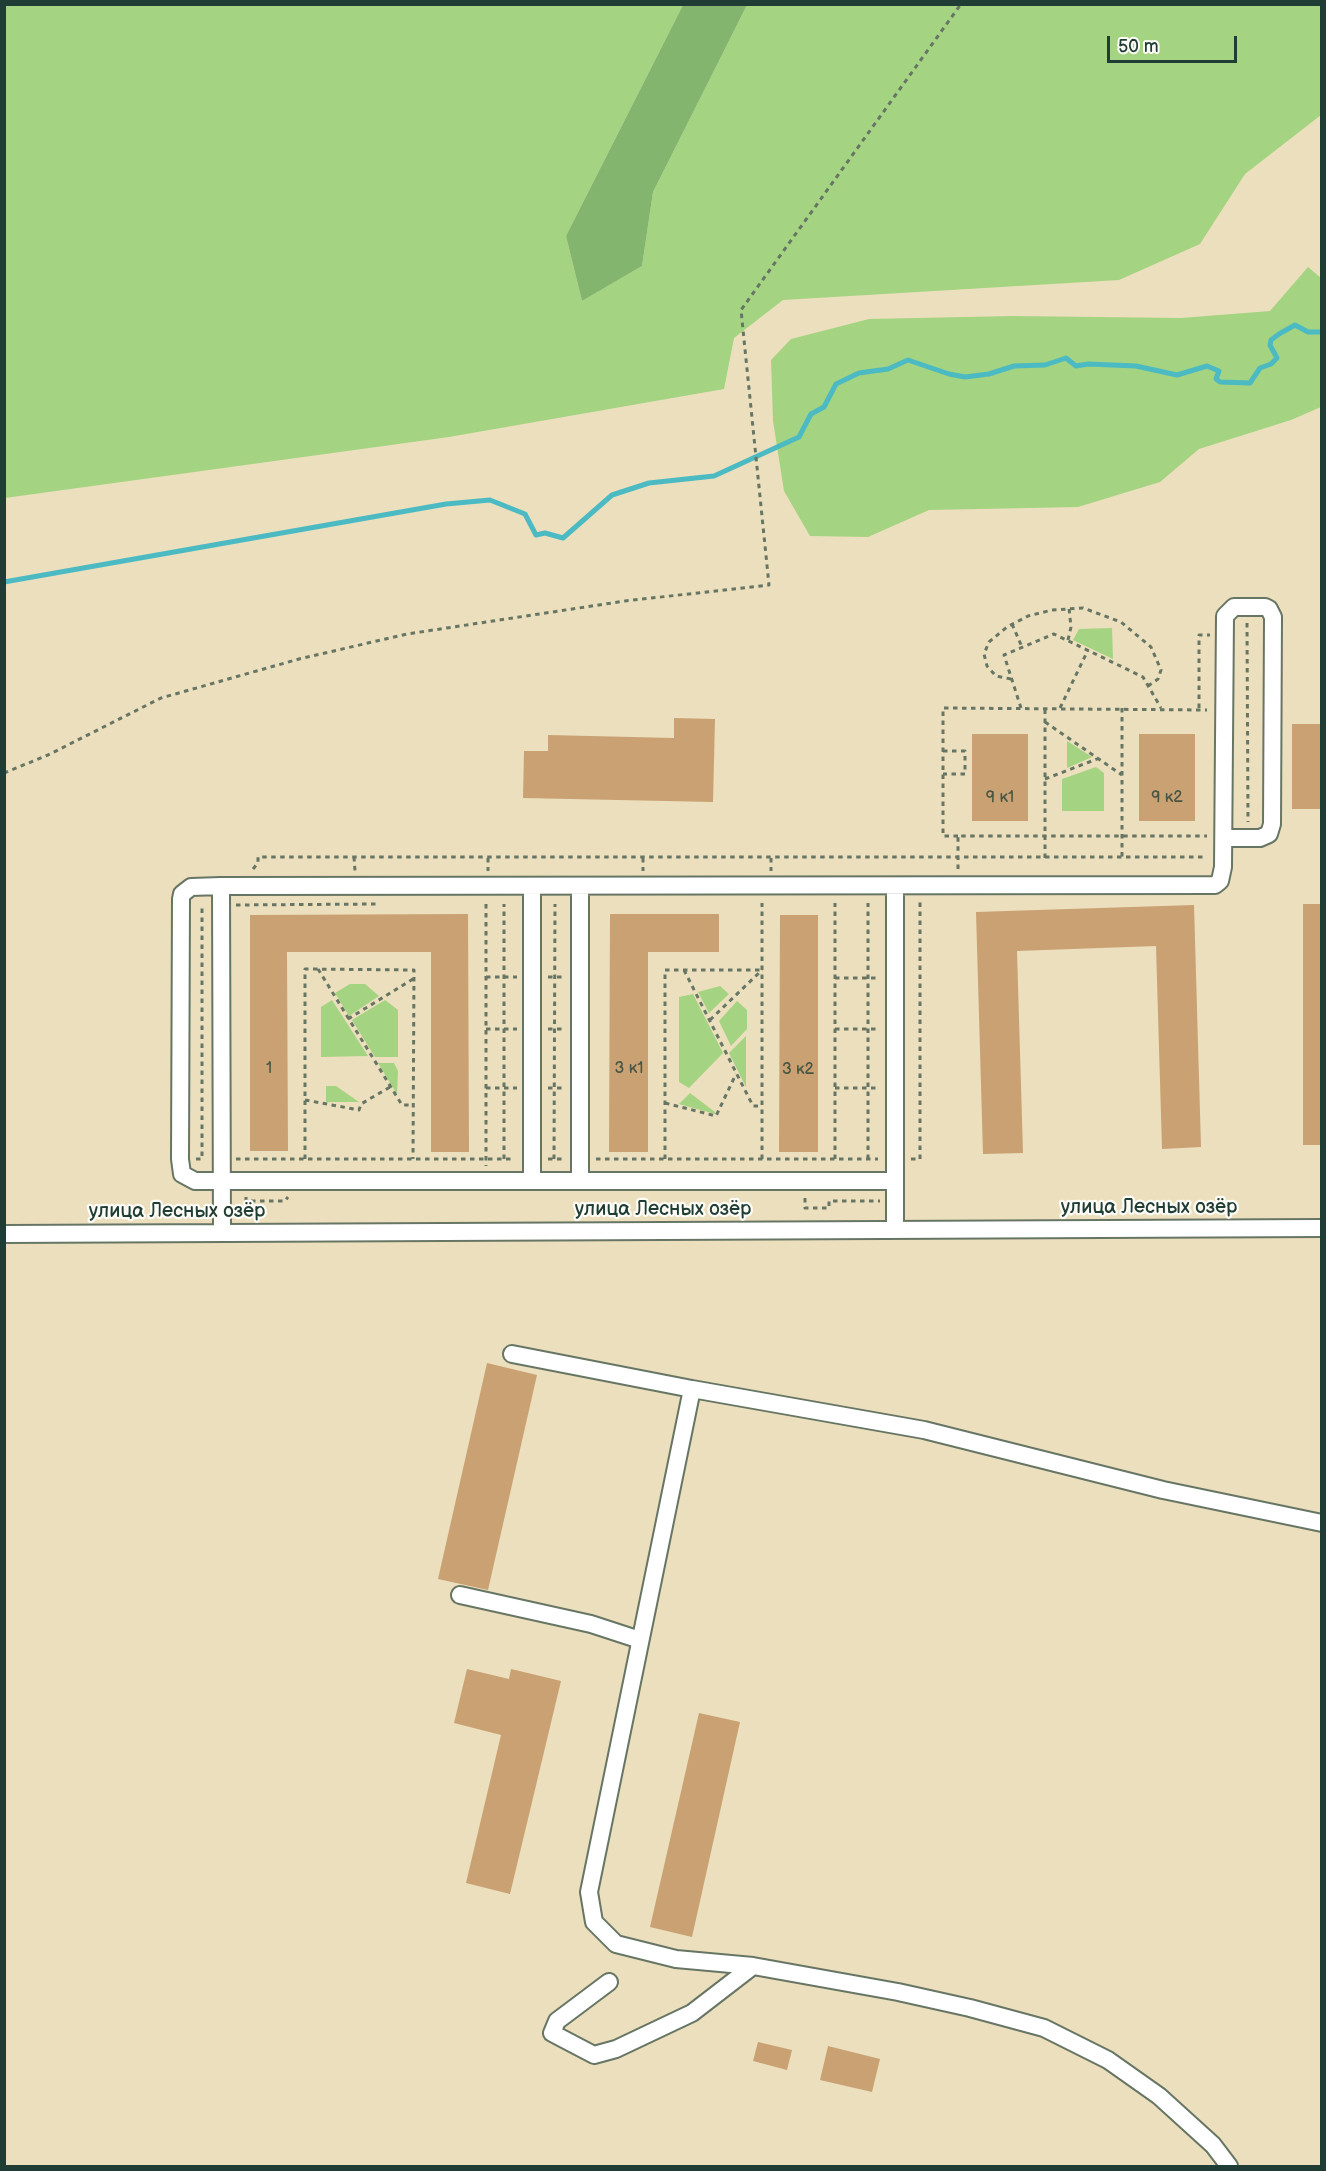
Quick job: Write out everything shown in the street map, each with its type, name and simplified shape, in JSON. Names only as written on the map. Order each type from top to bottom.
[{"type":"street","points":[[895,1181],[222,1182],[195,1181],[187,1178],[183,1174],[180,1159],[182,894],[191,887],[221,886],[1208,886],[1220,882],[1224,838],[1225,616],[1234,607],[1265,607],[1269,609],[1273,617],[1272,824],[1269,834],[1260,838],[1224,838]]},
{"type":"street","points":[[221,886],[222,1233]]},
{"type":"street","points":[[532,886],[532,1181]]},
{"type":"street","points":[[580,886],[580,1181]]},
{"type":"street","points":[[895,886],[895,1230]]},
{"type":"street","name":"улица Лесных озёр","points":[[4,1234],[1322,1228]]},
{"type":"street","points":[[512,1354],[924,1430],[1163,1490],[1322,1524]]},
{"type":"street","points":[[692,1389],[589,1892],[594,1922],[616,1944],[676,1959],[753,1966],[918,1996],[1044,2028],[1108,2060],[1159,2096],[1213,2145],[1229,2166]]},
{"type":"street","points":[[460,1595],[591,1624],[640,1640]]},
{"type":"street","points":[[609,1982],[557,2021],[552,2033],[594,2055],[616,2049],[692,2013],[753,1966]]},
{"type":"path","points":[[4,772],[48,755],[161,698],[299,659],[408,634],[625,602],[769,585],[741,310],[961,4]]},
{"type":"path","points":[[1068,640],[1069,608]]},
{"type":"path","points":[[1011,679],[1002,679],[991,672],[984,654],[989,642],[1012,624],[1039,612],[1069,608],[1109,615],[1132,629],[1151,646],[1161,670],[1158,680],[1148,686]]},
{"type":"path","points":[[1012,624],[1022,647]]},
{"type":"path","points":[[1021,708],[1004,655],[1054,633],[1143,677],[1161,708]]},
{"type":"path","points":[[1060,708],[1088,650]]},
{"type":"path","points":[[1206,836],[943,836],[943,708],[1207,708],[1207,720]]},
{"type":"path","points":[[1045,708],[1045,858]]},
{"type":"path","points":[[1122,708],[1122,858]]},
{"type":"path","points":[[1045,722],[1122,775]]},
{"type":"path","points":[[943,752],[965,752],[965,774],[943,774]]},
{"type":"path","points":[[1045,779],[1097,758]]},
{"type":"path","points":[[250,871],[258,863],[258,858],[1206,858],[1207,830]]},
{"type":"path","points":[[958,836],[958,858]]},
{"type":"path","points":[[239,886],[239,916]]},
{"type":"path","points":[[180,1159],[920,1159],[921,902],[895,903]]},
{"type":"path","points":[[762,903],[762,1159]]},
{"type":"path","points":[[835,903],[835,1159]]},
{"type":"path","points":[[868,903],[868,1159]]},
{"type":"path","points":[[486,904],[486,1181]]},
{"type":"path","points":[[504,904],[504,1159]]},
{"type":"path","points":[[554,1159],[555,904]]},
{"type":"path","points":[[201,1159],[202,905]]},
{"type":"path","points":[[305,1159],[305,969],[318,969],[414,970],[413,1159]]},
{"type":"path","points":[[318,969],[402,1106],[413,1106]]},
{"type":"path","points":[[665,1159],[665,970],[762,970]]},
{"type":"path","points":[[684,970],[753,1106],[762,1106]]},
{"type":"path","points":[[710,1020],[762,970]]},
{"type":"path","points":[[348,1019],[414,979]]},
{"type":"path","points":[[665,1102],[716,1116],[736,1074]]},
{"type":"path","points":[[305,1100],[359,1110],[361,1104],[390,1087]]},
{"type":"path","points":[[240,1148],[240,1159]]},
{"type":"green space","points":[[4,5],[683,5],[566,236],[582,301],[642,266],[653,192],[747,5],[1321,5],[1321,115],[1245,174],[1200,244],[1119,280],[783,300],[734,338],[724,389],[449,437],[5,498]]},
{"type":"green space","points":[[683,5],[747,5],[653,192],[642,266],[582,301],[566,236]]},
{"type":"green space","points":[[1308,267],[1321,278],[1321,407],[1291,420],[1199,449],[1160,482],[1078,507],[929,510],[868,537],[810,536],[784,491],[773,421],[771,360],[791,339],[869,319],[1013,316],[1181,318],[1270,311]]},
{"type":"green space","points":[[1112,628],[1113,659],[1073,640],[1079,629]]},
{"type":"green space","points":[[1067,741],[1092,757],[1067,768]]},
{"type":"green space","points":[[1096,767],[1104,773],[1104,811],[1062,811],[1062,779]]},
{"type":"green space","points":[[350,984],[365,984],[379,996],[349,1016],[335,993]]},
{"type":"green space","points":[[720,986],[729,994],[709,1013],[698,992]]},
{"type":"green space","points":[[693,994],[723,1053],[689,1088],[679,1082],[679,997]]},
{"type":"green space","points":[[332,1000],[368,1056],[321,1057],[321,1007]]},
{"type":"green space","points":[[385,1000],[398,1010],[398,1057],[375,1057],[352,1020]]},
{"type":"green space","points":[[737,1001],[747,1010],[747,1029],[731,1046],[719,1021]]},
{"type":"green space","points":[[746,1036],[746,1087],[729,1053]]},
{"type":"green space","points":[[378,1063],[394,1063],[398,1071],[397,1094]]},
{"type":"green space","points":[[326,1086],[336,1086],[359,1102],[326,1102]]},
{"type":"green space","points":[[690,1093],[715,1112],[715,1114],[679,1104]]},
{"type":"building","points":[[674,718],[715,719],[713,802],[523,798],[524,751],[548,751],[548,735],[674,738]]},
{"type":"building","points":[[1292,724],[1322,724],[1322,809],[1292,809]]},
{"type":"building","points":[[972,734],[1028,734],[1028,821],[972,821]]},
{"type":"building","points":[[1139,734],[1195,734],[1195,821],[1139,821]]},
{"type":"building","points":[[1303,904],[1322,904],[1322,1145],[1303,1145]]},
{"type":"building","points":[[1194,905],[1201,1147],[1162,1149],[1156,946],[1017,951],[1023,1153],[983,1154],[976,912]]},
{"type":"building","points":[[468,914],[469,1152],[431,1152],[431,952],[287,952],[288,1151],[250,1151],[250,915]]},
{"type":"building","points":[[610,914],[719,914],[719,952],[648,952],[648,1152],[609,1152]]},
{"type":"building","points":[[780,915],[818,915],[818,1152],[779,1152]]},
{"type":"building","points":[[487,1363],[537,1375],[488,1590],[438,1579]]},
{"type":"building","points":[[467,1669],[509,1679],[511,1669],[561,1681],[510,1894],[466,1883],[501,1735],[454,1723]]},
{"type":"building","points":[[699,1713],[740,1722],[692,1937],[650,1927]]},
{"type":"building","points":[[758,2042],[792,2050],[787,2070],[753,2061]]},
{"type":"building","points":[[828,2046],[880,2059],[872,2092],[820,2080]]},
{"type":"waterway","points":[[4,582],[446,504],[490,500],[525,514],[536,535],[545,533],[563,538],[612,495],[649,483],[714,476],[799,437],[811,414],[824,407],[836,384],[859,373],[888,369],[908,360],[965,377],[989,374],[1014,366],[1045,365],[1066,358],[1076,366],[1088,364],[1136,366],[1177,375],[1207,366],[1219,371],[1216,379],[1220,382],[1250,383],[1260,368],[1271,364],[1277,358],[1270,345],[1271,340],[1279,334],[1295,325],[1308,332],[1322,332]]}]
